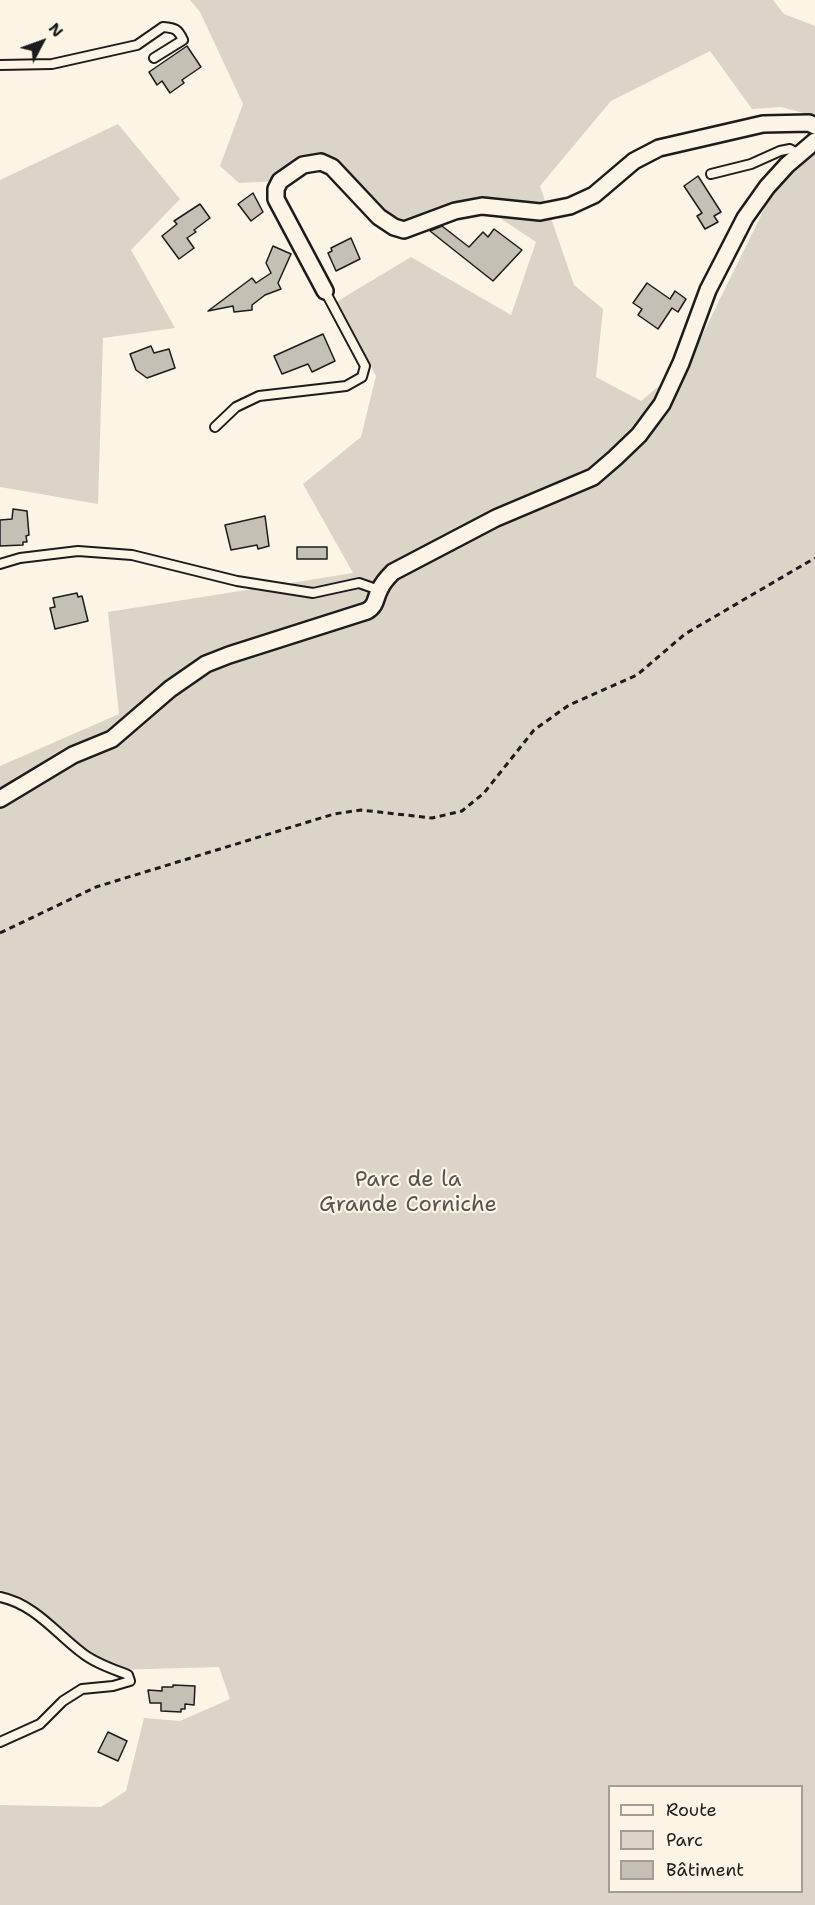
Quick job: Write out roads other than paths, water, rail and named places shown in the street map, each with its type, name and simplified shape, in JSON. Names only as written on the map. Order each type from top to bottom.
[{"type":"street","points":[[325,291],[276,199],[276,189],[280,181],[303,165],[321,162],[332,167],[379,217],[394,227],[404,230],[455,211],[482,206],[540,212],[570,206],[594,195],[634,161],[659,148],[763,124],[809,123],[815,126]]},
{"type":"street","points":[[0,799],[73,755],[112,738],[170,689],[206,664],[367,611],[375,605],[379,590],[393,572],[496,518],[592,477],[639,435],[662,404],[681,363],[708,290],[745,218],[767,187],[798,153],[815,141]]},
{"type":"lane","points":[[0,65],[52,64],[137,45],[163,27],[174,27],[179,30],[183,40],[154,58]]},
{"type":"lane","points":[[711,174],[751,164],[780,151],[790,149],[798,153]]},
{"type":"lane","points":[[215,427],[236,407],[259,396],[346,386],[362,377],[365,366],[325,291]]},
{"type":"lane","points":[[0,564],[20,558],[78,551],[132,555],[237,581],[313,593],[359,583],[379,590]]},
{"type":"lane","points":[[0,1597],[10,1599],[36,1612],[83,1654],[128,1676],[130,1681],[113,1686],[82,1689],[63,1701],[40,1724],[0,1742]]},
{"type":"park label","name":"Parc de la Grande Corniche","points":[[408,1192]]}]
